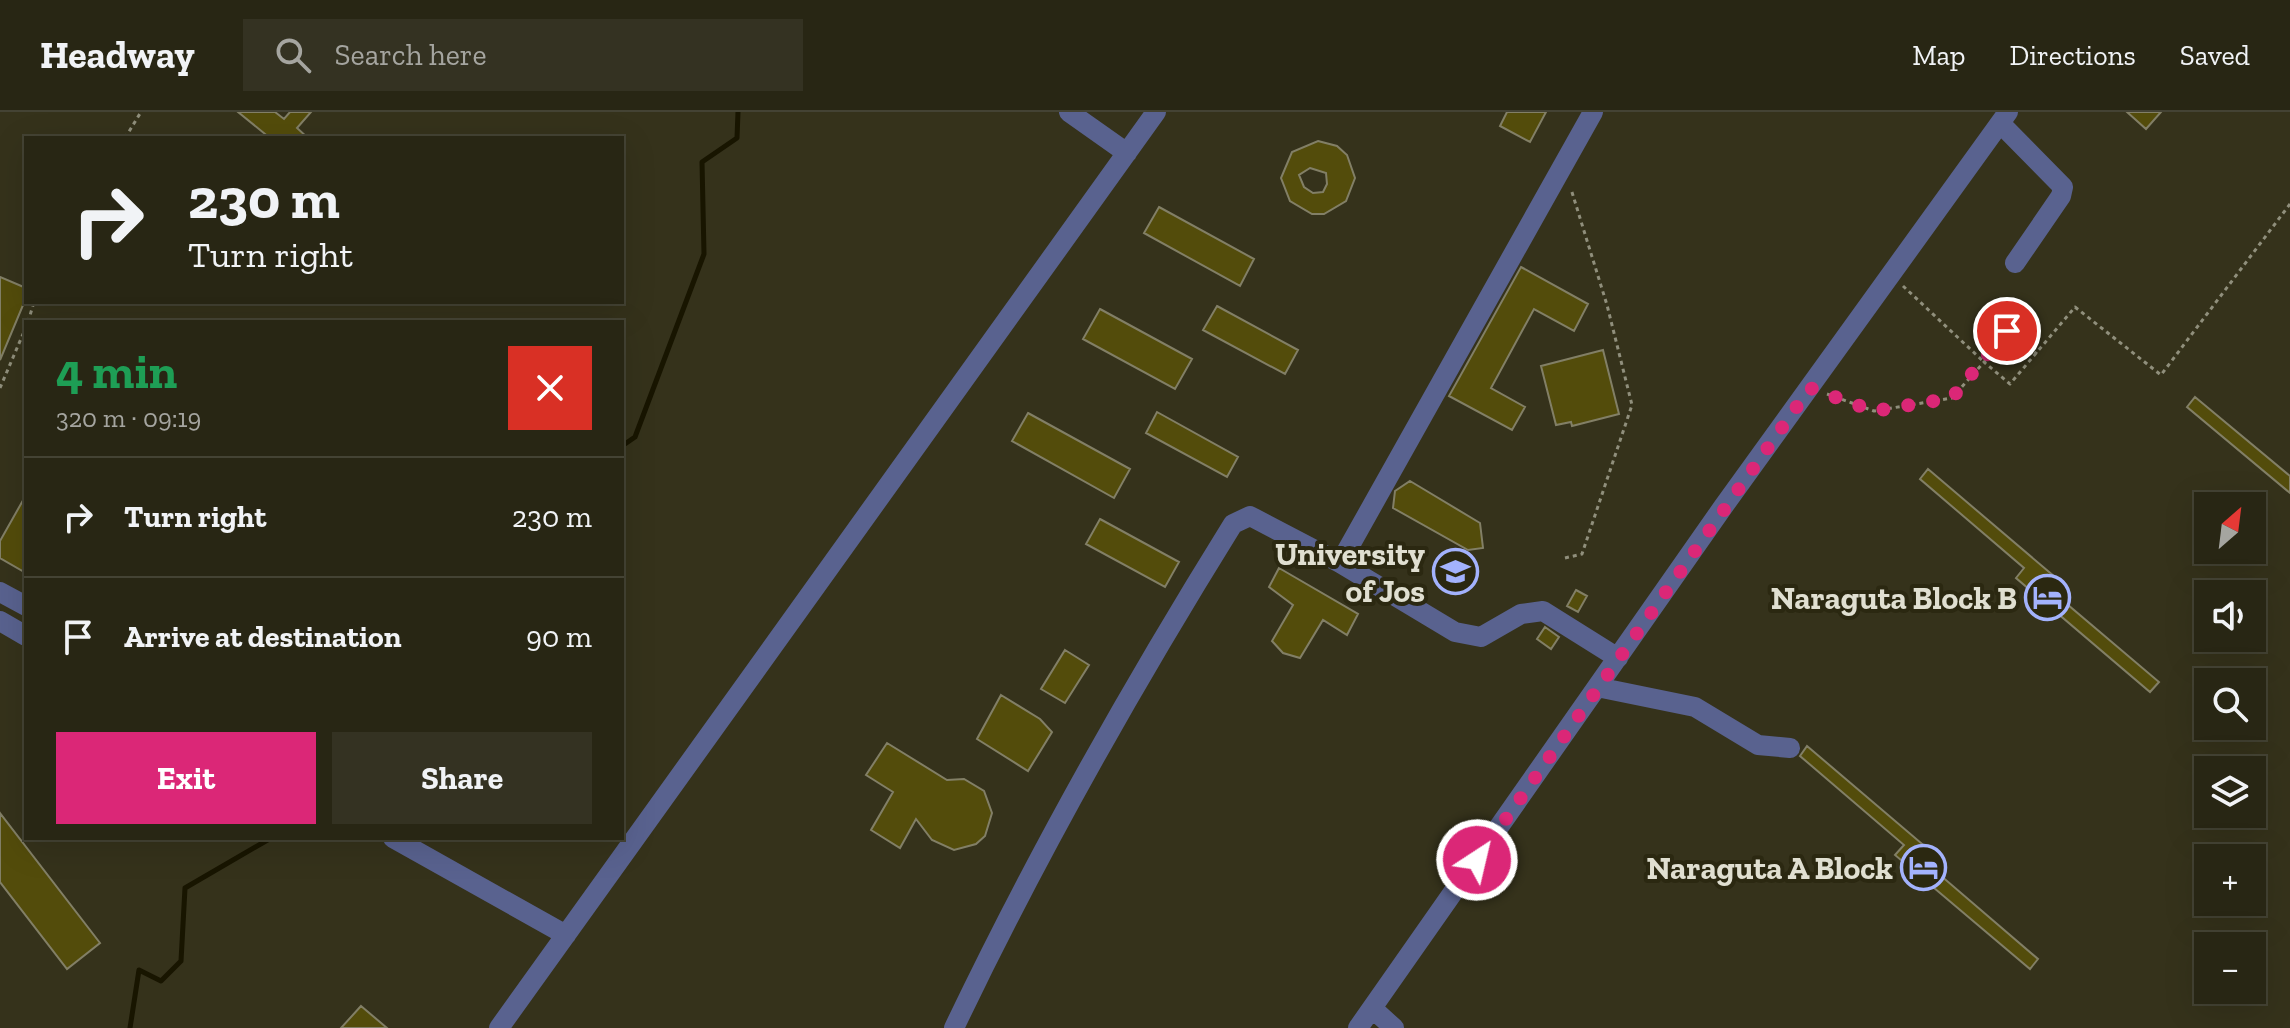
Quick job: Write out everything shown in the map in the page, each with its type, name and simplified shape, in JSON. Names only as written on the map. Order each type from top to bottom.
[{"type":"lane","points":[[1069,112],[1127,153]]},
{"type":"lane","points":[[499,1028],[1156,112]]},
{"type":"lane","points":[[1340,563],[1593,112]]},
{"type":"lane","points":[[1358,1028],[1597,687],[2004,118],[2063,187],[2061,196],[2015,263]]},
{"type":"lane","points":[[954,1028],[1019,893],[1154,651],[1233,524],[1250,516],[1340,563],[1455,632],[1481,637],[1521,614],[1543,611],[1618,658]]},
{"type":"lane","points":[[0,592],[24,605]]},
{"type":"lane","points":[[0,621],[24,635]]},
{"type":"lane","points":[[1597,687],[1695,707],[1758,745],[1790,748]]},
{"type":"lane","points":[[397,840],[566,935]]},
{"type":"lane","points":[[1373,1009],[1394,1028]]},
{"type":"path","points":[[126,136],[141,112]]},
{"type":"path","points":[[1564,166],[1607,305],[1632,405],[1582,554],[1565,558]]},
{"type":"path","points":[[1891,275],[2010,384],[2075,307],[2161,375],[2290,204]]},
{"type":"path","points":[[0,388],[24,331]]},
{"type":"path","points":[[1810,388],[1874,411],[1952,398],[2007,331],[2037,354]]},
{"type":"building","points":[[238,112],[275,112],[284,119],[290,112],[311,112],[297,128],[306,136],[268,136]]},
{"type":"building","points":[[1507,112],[1546,112],[1530,142],[1500,126]]},
{"type":"building","points":[[2127,112],[2161,112],[2146,129]]},
{"type":"building","points":[[1318,141],[1337,146],[1347,155],[1355,178],[1346,201],[1324,214],[1312,214],[1290,201],[1281,178],[1292,152]],"holes":[[[1310,168],[1326,173],[1327,184],[1323,192],[1313,193],[1304,187],[1299,175]]]},
{"type":"building","points":[[1159,207],[1254,259],[1240,286],[1144,233]]},
{"type":"building","points":[[1521,267],[1588,304],[1574,331],[1534,309],[1491,388],[1525,407],[1512,430],[1449,396]]},
{"type":"building","points":[[0,277],[24,287],[24,303],[0,360]]},
{"type":"building","points":[[1217,306],[1298,350],[1285,374],[1203,330]]},
{"type":"building","points":[[1100,309],[1192,359],[1175,389],[1083,339]]},
{"type":"building","points":[[1603,350],[1619,414],[1572,426],[1571,422],[1556,425],[1541,366]]},
{"type":"building","points":[[2195,397],[2290,476],[2290,493],[2187,407]]},
{"type":"building","points":[[1157,412],[1238,457],[1227,477],[1146,433]]},
{"type":"building","points":[[1028,413],[1130,469],[1114,498],[1012,441]]},
{"type":"building","points":[[1928,469],[2062,583],[2054,593],[2159,682],[2150,692],[2016,578],[2024,568],[1920,479]]},
{"type":"building","points":[[1410,481],[1480,523],[1483,548],[1468,550],[1393,508],[1395,491]]},
{"type":"building","points":[[24,499],[24,572],[0,558],[0,541]]},
{"type":"building","points":[[1100,519],[1179,562],[1165,587],[1086,544]]},
{"type":"building","points":[[1279,568],[1358,614],[1347,635],[1323,620],[1300,658],[1283,653],[1272,641],[1293,605],[1269,587]]},
{"type":"building","points":[[1576,590],[1587,596],[1578,612],[1567,606]]},
{"type":"building","points":[[1545,627],[1559,637],[1551,649],[1537,639]]},
{"type":"building","points":[[1065,650],[1089,665],[1065,703],[1041,689]]},
{"type":"building","points":[[1001,695],[1040,719],[1052,732],[1028,771],[977,739]]},
{"type":"building","points":[[887,743],[947,780],[964,779],[984,791],[992,813],[985,836],[976,844],[954,850],[932,840],[916,819],[900,848],[871,830],[893,792],[866,775]]},
{"type":"building","points":[[1807,746],[1941,860],[1933,869],[2038,959],[2030,969],[1895,855],[1904,845],[1800,756]]},
{"type":"building","points":[[0,813],[100,943],[67,969],[0,882]]},
{"type":"building","points":[[361,1006],[387,1028],[341,1028]]},
{"type":"waterway","points":[[624,445],[635,437],[704,254],[702,162],[737,138],[738,112]]},
{"type":"waterway","points":[[130,1028],[139,970],[161,981],[181,961],[185,888],[268,840]]},
{"type":"place","name":"University of Jos","points":[[1456,572]]},
{"type":"place","name":"Naraguta Block B","points":[[2048,598]]},
{"type":"place","name":"Naraguta A Block","points":[[1924,868]]},
{"type":"route","points":[[1477,860],[1723,507],[1810,388],[1874,411],[1952,398],[2007,331]]}]
